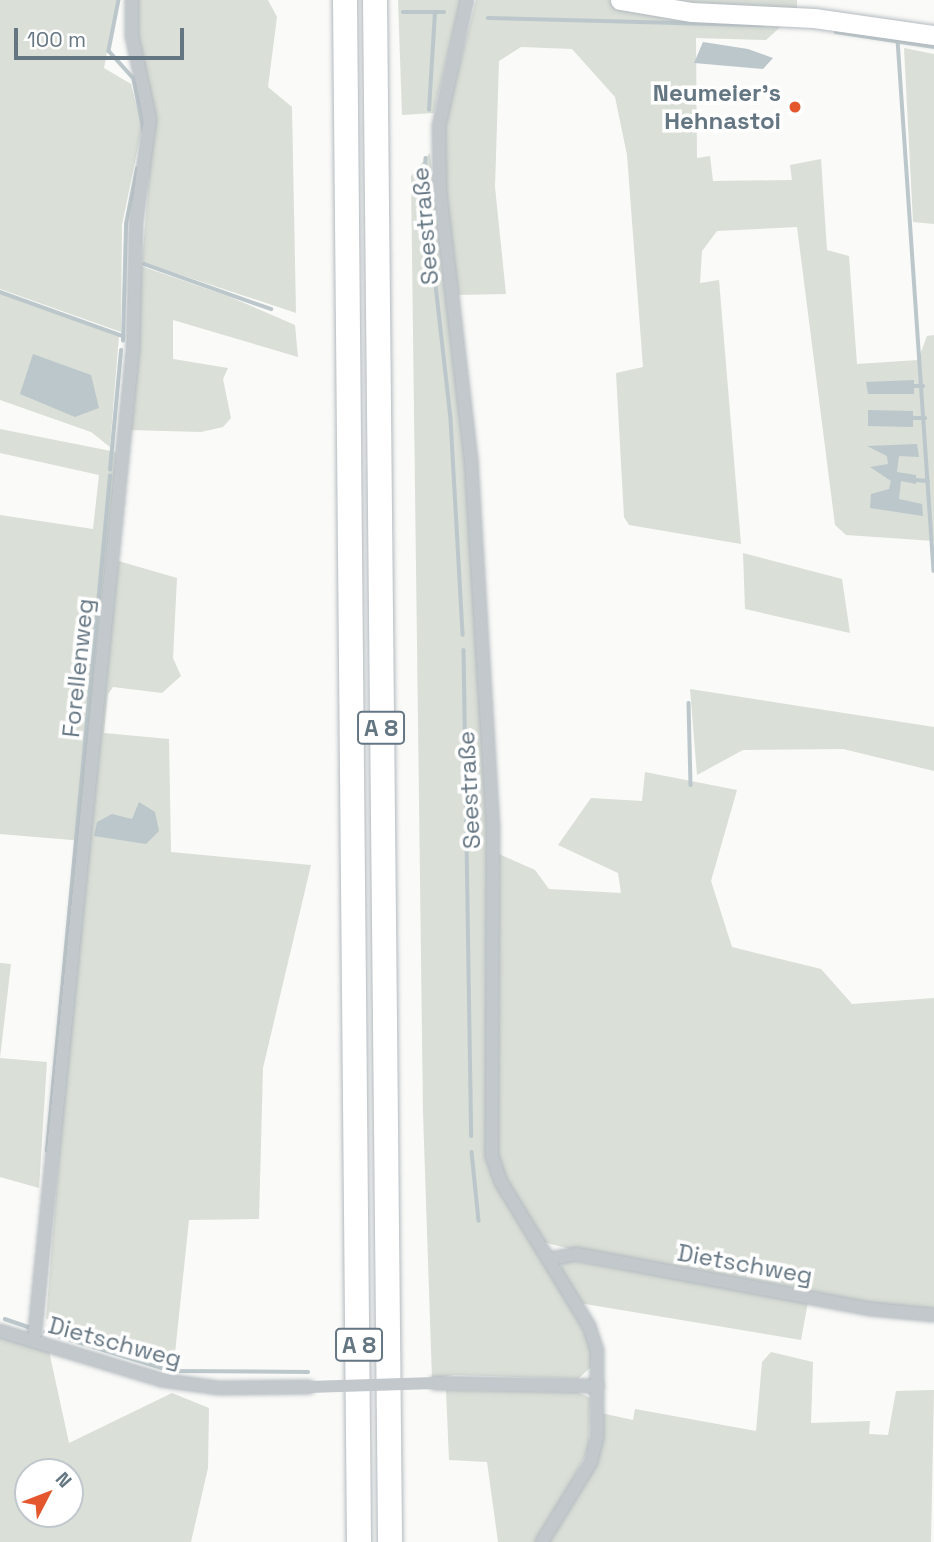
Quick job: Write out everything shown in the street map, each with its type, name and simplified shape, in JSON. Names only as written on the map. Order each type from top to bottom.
[{"type":"highway","name":"A 8","points":[[345,0],[359,1542]]},
{"type":"highway","name":"A 8","points":[[375,0],[390,1542]]},
{"type":"street","name":"Forellenweg","points":[[34,1341],[133,349],[136,223],[150,119],[132,36],[132,0]]},
{"type":"street","name":"Seestraße","points":[[467,0],[439,126],[440,192],[471,459],[492,814],[492,1156],[501,1182],[589,1326],[597,1350],[598,1386],[591,1462],[542,1542]]},
{"type":"street","points":[[620,0],[691,12],[814,18],[934,35]]},
{"type":"street","name":"Dietschweg","points":[[550,1259],[576,1254],[871,1309],[934,1315]]},
{"type":"street","name":"Dietschweg","points":[[0,1331],[161,1380],[219,1388],[435,1383],[598,1386]]},
{"type":"shaded area","points":[[0,0],[117,0],[104,68],[131,84],[142,127],[122,225],[121,332],[0,289]]},
{"type":"shaded area","points":[[136,0],[268,0],[277,17],[268,87],[292,107],[296,313],[142,262],[154,116],[135,36]]},
{"type":"shaded area","points":[[398,0],[461,0],[434,113],[402,115]]},
{"type":"shaded area","points":[[476,0],[797,0],[797,12],[766,40],[696,38],[697,158],[710,156],[713,181],[792,180],[790,165],[821,159],[827,250],[849,256],[857,364],[918,360],[927,336],[934,335],[934,541],[846,535],[835,525],[797,227],[717,231],[702,251],[700,283],[719,280],[741,544],[629,525],[624,517],[616,373],[643,367],[627,155],[615,97],[572,49],[521,47],[499,61],[495,187],[506,294],[456,295],[444,192],[443,128]]},
{"type":"shaded area","points":[[703,42],[748,49],[773,58],[763,69],[694,63]]},
{"type":"shaded area","points":[[904,48],[934,54],[934,224],[913,222]]},
{"type":"shaded area","points":[[430,153],[463,426],[487,812],[487,1159],[594,1348],[593,1365],[578,1379],[454,1375],[432,1379],[423,1113],[411,176]]},
{"type":"shaded area","points":[[141,266],[228,296],[295,325],[298,357],[173,320],[173,359],[228,368],[223,379],[231,418],[223,427],[201,432],[130,430]]},
{"type":"shaded area","points":[[0,293],[119,336],[110,447],[91,432],[0,400]]},
{"type":"shaded area","points":[[33,354],[91,375],[99,408],[75,417],[20,394]]},
{"type":"shaded area","points":[[914,380],[914,394],[868,394],[866,382]]},
{"type":"shaded area","points":[[868,410],[913,411],[913,427],[868,426]]},
{"type":"shaded area","points":[[0,429],[116,452],[115,560],[177,578],[173,658],[181,676],[162,693],[113,687],[108,694],[104,733],[169,739],[171,852],[311,865],[263,1068],[259,1219],[189,1220],[174,1363],[46,1319],[84,841],[0,834],[0,515],[93,529],[99,475],[0,453]]},
{"type":"shaded area","points":[[917,444],[919,457],[899,456],[897,472],[916,475],[916,484],[901,481],[899,499],[922,504],[923,516],[870,508],[871,494],[889,489],[891,481],[870,467],[888,464],[887,456],[867,446]]},
{"type":"shaded area","points":[[743,553],[842,579],[850,633],[745,609]]},
{"type":"shaded area","points":[[690,689],[934,727],[934,771],[843,749],[743,750],[697,775]]},
{"type":"shaded area","points":[[645,772],[737,790],[711,881],[732,947],[821,969],[852,1004],[934,998],[934,1309],[871,1304],[582,1252],[539,1241],[511,1198],[495,1157],[499,854],[535,870],[549,889],[621,893],[618,873],[558,845],[591,798],[642,801]]},
{"type":"shaded area","points":[[139,802],[155,812],[159,831],[146,844],[94,836],[97,822],[112,814],[132,819]]},
{"type":"shaded area","points":[[0,963],[11,964],[0,1058]]},
{"type":"shaded area","points":[[0,1058],[47,1062],[39,1188],[0,1177]]},
{"type":"shaded area","points":[[565,1259],[808,1302],[801,1340],[579,1303],[559,1272]]},
{"type":"shaded area","points":[[0,1336],[49,1351],[69,1443],[172,1393],[209,1408],[208,1468],[191,1542],[0,1542]]},
{"type":"shaded area","points":[[771,1352],[813,1362],[811,1423],[870,1421],[869,1434],[888,1435],[896,1391],[934,1390],[931,1542],[498,1542],[487,1462],[449,1460],[446,1390],[578,1392],[590,1398],[589,1448],[548,1529],[591,1466],[601,1413],[633,1420],[635,1409],[756,1431],[762,1362]]},
{"type":"waterway","points":[[119,0],[109,51],[134,79],[144,131]]},
{"type":"waterway","points":[[403,12],[444,12]]},
{"type":"waterway","points":[[429,110],[435,12]]},
{"type":"waterway","points":[[488,18],[762,25]]},
{"type":"waterway","points":[[836,32],[934,47]]},
{"type":"waterway","points":[[898,40],[934,571]]},
{"type":"waterway","points":[[426,158],[425,187],[451,419],[463,635]]},
{"type":"waterway","points":[[123,341],[126,224],[137,169]]},
{"type":"waterway","points":[[144,264],[271,309]]},
{"type":"waterway","points":[[0,292],[123,336]]},
{"type":"waterway","points":[[110,470],[121,351]]},
{"type":"waterway","points":[[914,386],[923,386]]},
{"type":"waterway","points":[[913,418],[925,418]]},
{"type":"waterway","points":[[47,1151],[110,476]]},
{"type":"waterway","points":[[916,480],[928,481]]},
{"type":"waterway","points":[[464,650],[472,1136]]},
{"type":"waterway","points":[[689,703],[691,785]]},
{"type":"waterway","points":[[472,1152],[479,1221]]},
{"type":"waterway","points":[[5,1319],[31,1328]]},
{"type":"waterway","points":[[45,1332],[171,1371],[308,1372]]},
{"type":"place","name":"Neumeier's Hehnastoi","points":[[795,107]]}]
